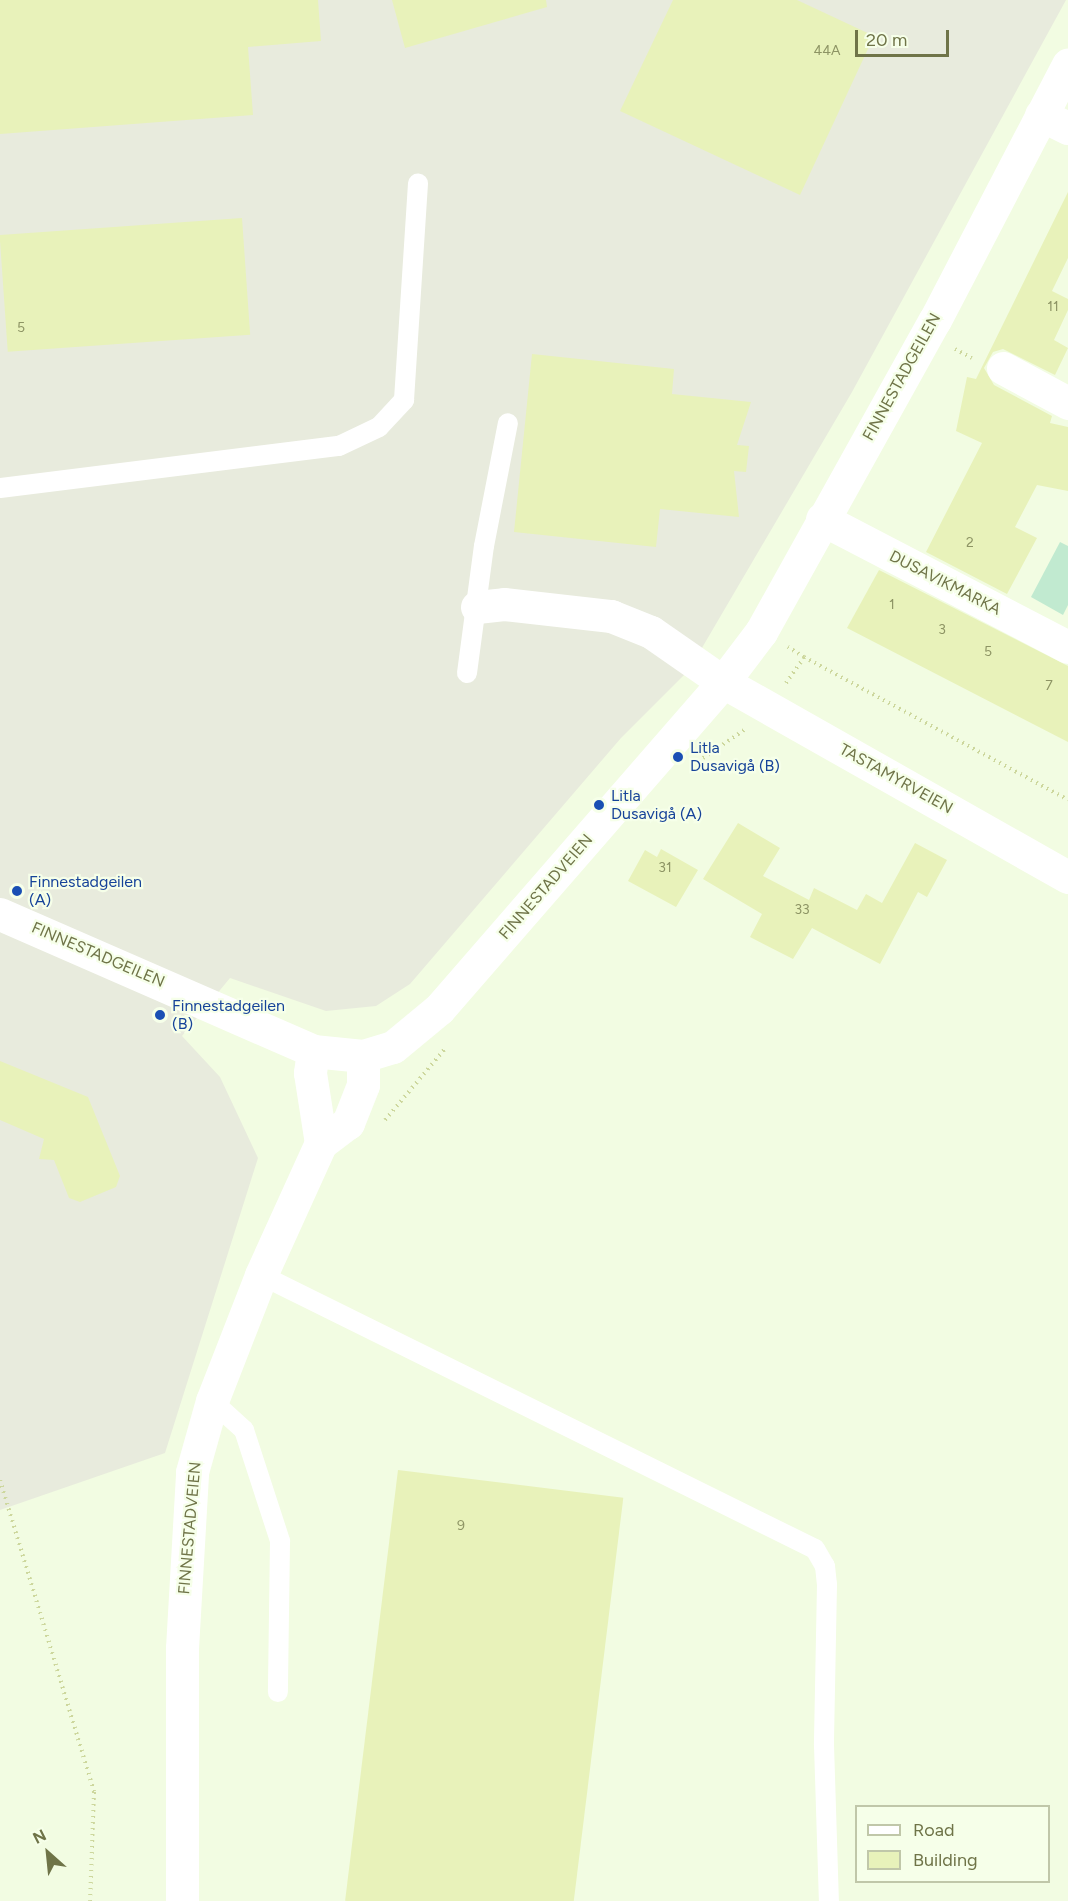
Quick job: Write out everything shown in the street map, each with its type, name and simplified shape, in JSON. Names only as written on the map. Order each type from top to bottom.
[{"type":"street","name":"FINNESTADGEILEN","points":[[723,682],[761,632],[935,320],[1054,122],[1068,65]]},
{"type":"street","points":[[1004,368],[1068,403]]},
{"type":"street","name":"DUSAVIKMARKA","points":[[822,519],[1068,647]]},
{"type":"street","points":[[477,607],[504,604],[611,616],[651,632],[723,682]]},
{"type":"street","name":"TASTAMYRVEIEN","points":[[723,682],[1068,877]]},
{"type":"street","name":"FINNESTADVEIEN","points":[[182,1901],[182,1648],[192,1472],[212,1401],[261,1275],[321,1143],[348,1123],[363,1085],[363,1056],[393,1047],[439,1009],[723,682]]},
{"type":"street","name":"FINNESTADGEILEN","points":[[0,914],[314,1051],[363,1056]]},
{"type":"street","points":[[314,1051],[310,1073],[321,1143]]},
{"type":"lane","points":[[0,488],[339,446],[379,427],[404,400],[418,183]]},
{"type":"lane","points":[[467,673],[484,546],[508,423]]},
{"type":"lane","points":[[261,1275],[815,1549],[825,1566],[827,1584],[824,1745],[829,1901]]},
{"type":"lane","points":[[212,1401],[244,1430],[280,1541],[278,1692]]},
{"type":"path","points":[[793,638],[788,647],[804,657],[1068,800]]},
{"type":"path","points":[[780,691],[804,657]]},
{"type":"path","points":[[0,1480],[94,1792],[90,1901]]},
{"type":"shaded area","points":[[0,0],[1066,0],[852,392],[689,670],[621,738],[410,984],[376,1006],[326,1011],[230,978],[182,1036],[220,1077],[258,1158],[165,1453],[0,1510]]},
{"type":"green space","points":[[1060,542],[1068,546],[1068,605],[1063,615],[1031,597]]},
{"type":"building","points":[[0,0],[318,0],[321,41],[248,47],[253,115],[0,134]]},
{"type":"building","points":[[392,0],[546,0],[547,7],[405,48]]},
{"type":"building","points":[[673,0],[797,0],[874,36],[800,195],[620,111]]},
{"type":"building","points":[[1068,192],[1068,258],[1052,291],[1068,299],[1068,310],[1054,340],[1068,348],[1055,375],[1003,349],[993,352],[984,368],[994,385],[1052,416],[1050,423],[1068,427],[1068,491],[1037,485],[1015,527],[1037,538],[1007,594],[926,552],[982,443],[956,431],[967,377],[976,379]]},
{"type":"building","points":[[242,218],[250,335],[8,352],[0,235]]},
{"type":"building","points":[[532,354],[674,369],[672,394],[751,402],[737,445],[749,446],[746,472],[734,471],[739,517],[660,509],[656,547],[514,532]]},
{"type":"building","points":[[879,570],[1068,666],[1068,742],[847,628]]},
{"type":"building","points":[[738,823],[780,848],[763,876],[809,900],[814,888],[857,910],[866,894],[882,903],[915,843],[947,860],[927,897],[918,892],[880,964],[812,928],[793,959],[750,937],[762,914],[703,879]]},
{"type":"building","points":[[661,849],[698,870],[676,907],[628,881],[645,850],[657,857]]},
{"type":"building","points":[[0,1061],[88,1097],[120,1176],[116,1187],[80,1202],[69,1198],[54,1160],[39,1159],[44,1139],[0,1120]]},
{"type":"building","points":[[398,1470],[623,1498],[574,1901],[345,1901]]},
{"type":"place","name":"Litla Dusavigå (B)","points":[[678,757]]},
{"type":"place","name":"Litla Dusavigå (A)","points":[[599,805]]},
{"type":"place","name":"Finnestadgeilen (A)","points":[[17,891]]},
{"type":"place","name":"Finnestadgeilen (B)","points":[[160,1015]]}]
